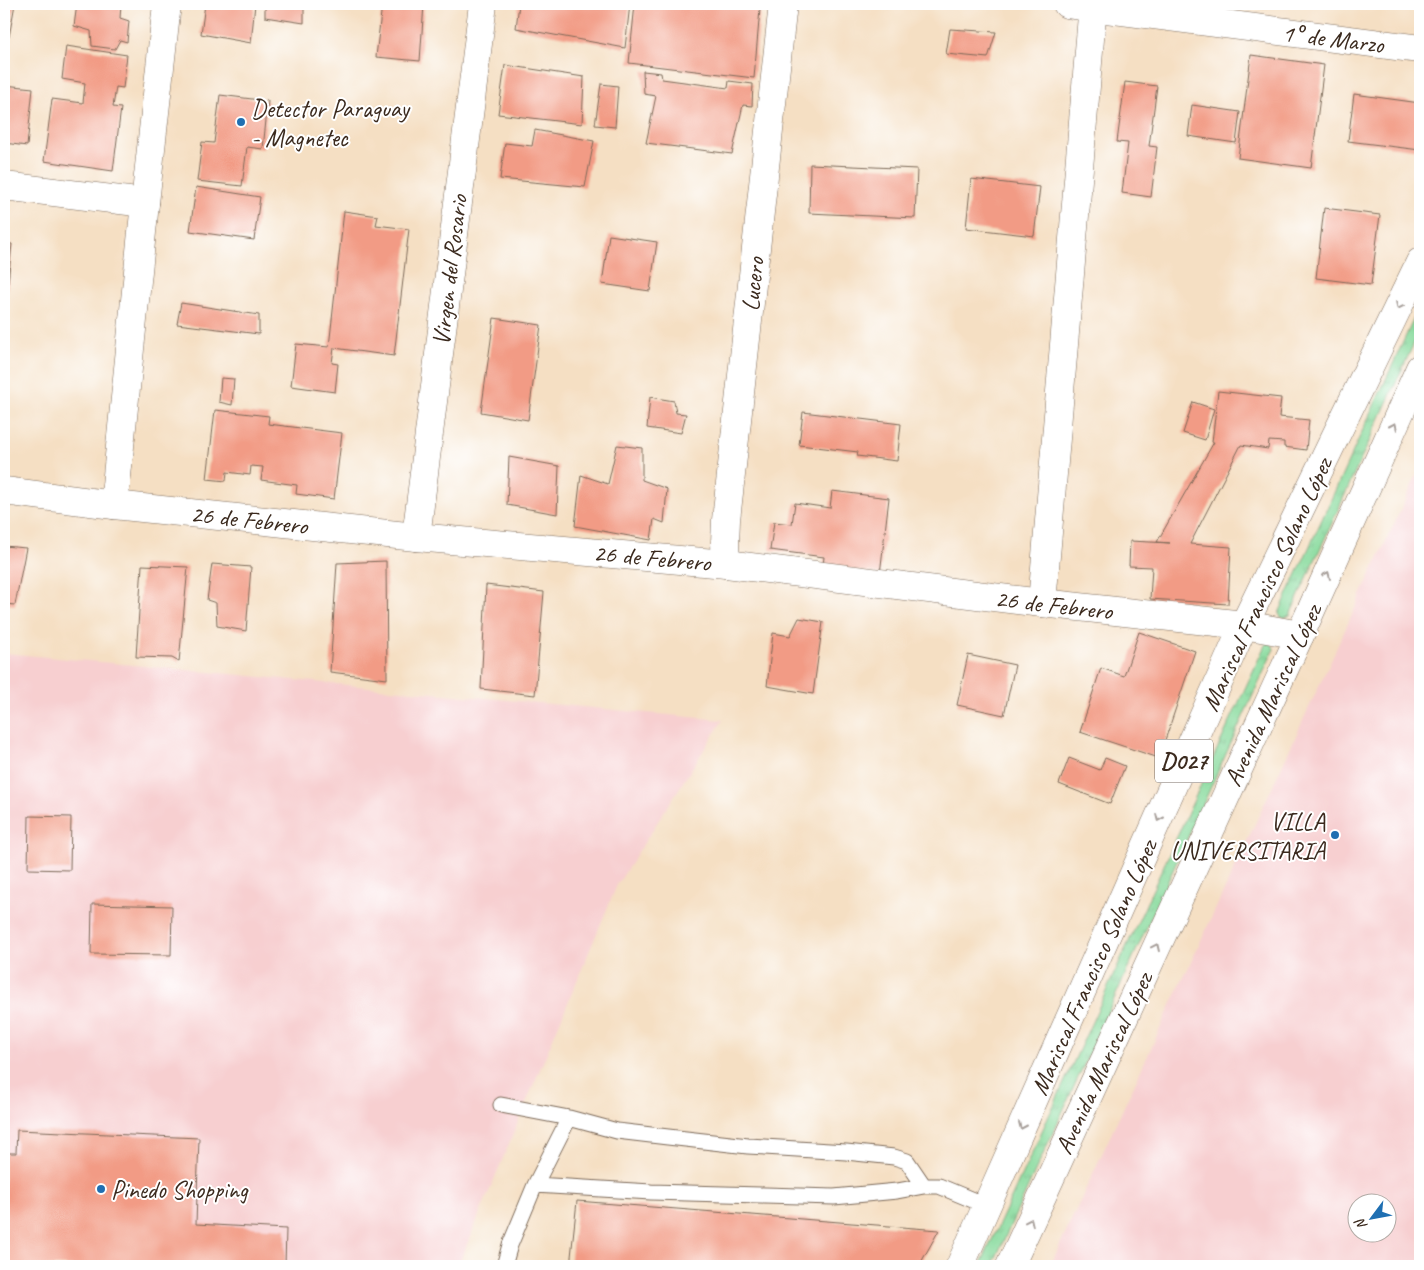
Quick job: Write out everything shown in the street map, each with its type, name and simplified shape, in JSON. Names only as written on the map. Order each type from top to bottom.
[{"type":"main road","points":[[114,504],[167,4]]},
{"type":"main road","name":"Virgen del Rosario","points":[[416,537],[483,4]]},
{"type":"main road","name":"Lucero","points":[[726,564],[726,520],[783,4]]},
{"type":"main road","points":[[1042,603],[1084,5]]},
{"type":"main road","name":"1° de Marzo","points":[[1084,5],[1420,49]]},
{"type":"main road","points":[[4,186],[145,203]]},
{"type":"main road","name":"Mariscal Francisco Solano López","points":[[960,1266],[1244,625],[1420,262]]},
{"type":"main road","name":"Avenida Mariscal López","points":[[1010,1266],[1300,635],[1420,368]]},
{"type":"main road","name":"26 de Febrero","points":[[4,491],[416,537],[726,564],[1042,603],[1244,625],[1300,635]]},
{"type":"lane","points":[[500,1105],[569,1118],[616,1130],[668,1137],[748,1146],[894,1157],[907,1161],[924,1186]]},
{"type":"lane","points":[[504,1266],[510,1245],[534,1185],[569,1118]]},
{"type":"lane","points":[[534,1185],[652,1192],[834,1197],[897,1191],[924,1186],[939,1186],[987,1206]]},
{"type":"shaded area","name":"VILLA UNIVERSITARIA","points":[[1420,468],[1420,1266],[1050,1266]]},
{"type":"shaded area","points":[[4,653],[723,720],[617,885],[458,1266],[4,1266]]},
{"type":"green space","points":[[1420,305],[1420,330],[1290,615],[1284,618],[1281,617],[1280,611]]},
{"type":"green space","points":[[1267,643],[1272,644],[1274,649],[992,1266],[980,1266],[1265,645]]},
{"type":"building","points":[[4,4],[15,4],[9,37],[4,36]]},
{"type":"building","points":[[77,4],[121,4],[120,18],[129,21],[127,42],[120,40],[115,49],[92,46],[91,31],[74,26]]},
{"type":"building","points":[[205,4],[255,4],[251,43],[201,34]]},
{"type":"building","points":[[265,4],[304,4],[304,23],[265,17]]},
{"type":"building","points":[[382,4],[424,4],[420,61],[376,57]]},
{"type":"building","points":[[519,4],[630,4],[625,48],[516,28]]},
{"type":"building","points":[[635,4],[753,4],[760,9],[754,78],[629,63]]},
{"type":"building","points":[[950,29],[996,32],[988,58],[946,54]]},
{"type":"building","points":[[66,46],[127,55],[123,88],[116,87],[113,107],[121,108],[113,171],[44,161],[52,99],[83,103],[85,83],[62,79]]},
{"type":"building","points":[[1251,55],[1324,65],[1311,168],[1238,158]]},
{"type":"building","points":[[505,65],[584,77],[582,124],[498,114]]},
{"type":"building","points":[[643,71],[661,73],[662,79],[728,88],[729,81],[753,84],[752,106],[743,105],[732,154],[646,143],[656,96],[644,94]]},
{"type":"building","points":[[1125,82],[1157,86],[1149,146],[1157,147],[1151,197],[1122,193],[1128,143],[1117,142]]},
{"type":"building","points":[[601,84],[618,86],[615,127],[595,125]]},
{"type":"building","points":[[4,85],[33,88],[27,146],[4,143]]},
{"type":"building","points":[[1354,94],[1420,103],[1420,150],[1348,141]]},
{"type":"building","points":[[220,95],[268,101],[263,149],[247,147],[242,186],[197,181],[202,142],[214,143]]},
{"type":"building","points":[[1192,105],[1240,112],[1236,143],[1188,136]]},
{"type":"building","points":[[535,130],[594,141],[585,187],[500,179],[505,143],[532,146]]},
{"type":"building","points":[[810,164],[917,169],[915,218],[809,213]]},
{"type":"building","points":[[971,179],[1040,187],[1034,236],[966,228]]},
{"type":"building","points":[[196,187],[260,197],[254,240],[190,231]]},
{"type":"building","points":[[1324,208],[1380,215],[1371,285],[1316,278]]},
{"type":"building","points":[[344,211],[378,216],[376,225],[409,229],[394,356],[334,348],[332,363],[338,364],[335,392],[291,386],[296,344],[329,347]]},
{"type":"building","points":[[609,235],[657,242],[650,291],[602,284]]},
{"type":"building","points":[[4,243],[12,244],[7,293],[4,293]]},
{"type":"building","points":[[181,303],[259,315],[259,334],[177,324]]},
{"type":"building","points":[[494,318],[541,325],[528,420],[481,412]]},
{"type":"building","points":[[221,378],[234,379],[232,405],[219,402]]},
{"type":"building","points":[[1218,391],[1281,398],[1279,417],[1309,420],[1306,450],[1284,447],[1284,442],[1269,441],[1268,449],[1241,445],[1190,544],[1231,547],[1228,604],[1150,599],[1152,567],[1129,566],[1130,541],[1170,543],[1157,542],[1214,442],[1212,442]]},
{"type":"building","points":[[650,397],[674,401],[676,413],[686,414],[681,433],[647,428]]},
{"type":"building","points":[[1193,402],[1214,409],[1205,440],[1183,433]]},
{"type":"building","points":[[215,410],[269,416],[268,424],[342,433],[334,499],[296,494],[297,485],[261,480],[263,467],[251,466],[250,475],[227,472],[226,481],[207,479]]},
{"type":"building","points":[[803,412],[901,424],[897,461],[857,456],[858,452],[799,445]]},
{"type":"building","points":[[617,445],[642,448],[642,480],[667,489],[664,523],[654,519],[651,540],[575,526],[581,475],[608,484]]},
{"type":"building","points":[[509,457],[559,466],[557,514],[507,505]]},
{"type":"building","points":[[832,491],[889,498],[880,574],[823,566],[824,557],[770,550],[774,522],[792,524],[795,503],[830,508]]},
{"type":"building","points":[[4,546],[26,548],[15,605],[4,604]]},
{"type":"building","points":[[386,561],[387,679],[330,672],[337,563]]},
{"type":"building","points":[[212,564],[251,567],[246,631],[217,626],[216,603],[207,600]]},
{"type":"building","points":[[142,565],[188,567],[179,662],[172,658],[136,657]]},
{"type":"building","points":[[486,585],[544,592],[535,695],[481,689]]},
{"type":"building","points":[[799,618],[823,622],[813,694],[767,686],[773,633],[790,636]]},
{"type":"building","points":[[1139,632],[1195,651],[1159,758],[1080,732],[1101,668],[1124,676]]},
{"type":"building","points":[[968,655],[1015,665],[1004,715],[957,705]]},
{"type":"building","points":[[1069,758],[1100,770],[1105,758],[1125,766],[1110,804],[1059,784]]},
{"type":"building","points":[[29,816],[71,817],[70,870],[28,869]]},
{"type":"building","points":[[92,904],[172,906],[171,955],[91,954]]},
{"type":"building","name":"Pinedo Shopping","points":[[17,1130],[199,1138],[196,1224],[286,1229],[285,1266],[4,1266],[4,1153],[16,1153]]},
{"type":"building","points":[[577,1201],[939,1230],[919,1266],[570,1266]]},
{"type":"place","name":"Detector Paraguay - Magnetec","points":[[241,122]]},
{"type":"place","name":"VILLA UNIVERSITARIA","points":[[1335,835]]},
{"type":"place","name":"Pinedo Shopping","points":[[101,1189]]}]
